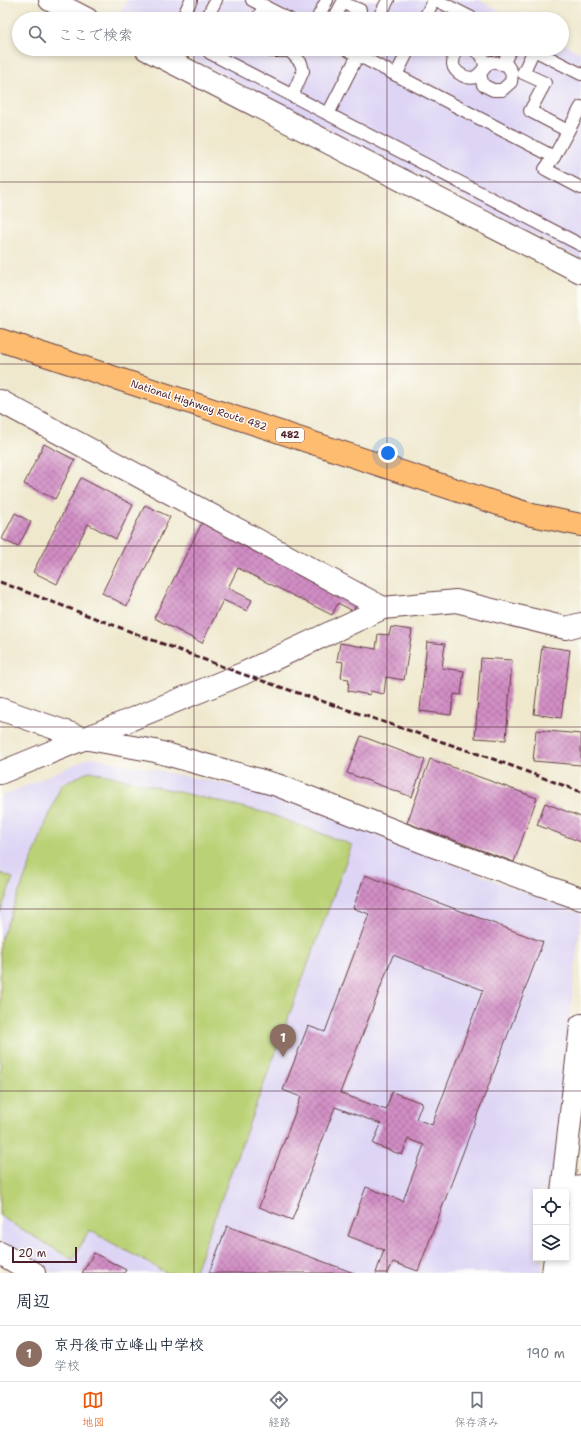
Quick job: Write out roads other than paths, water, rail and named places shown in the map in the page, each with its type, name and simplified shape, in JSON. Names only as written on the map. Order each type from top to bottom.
[{"type":"highway","name":"National Highway Route 482","points":[[0,340],[532,515],[581,525]]},
{"type":"street","points":[[50,0],[73,12]]},
{"type":"street","points":[[167,56],[581,272]]},
{"type":"street","points":[[0,401],[383,608]]},
{"type":"street","points":[[0,773],[242,674],[383,608],[456,602],[566,628],[581,624]]},
{"type":"street","points":[[0,709],[83,738],[156,751],[277,785],[436,847],[581,899]]},
{"type":"street","points":[[571,1273],[576,1190],[581,1025]]},
{"type":"street","points":[[0,1253],[34,1273]]},
{"type":"street","points":[[553,1273],[555,1261]]},
{"type":"lane","points":[[185,12],[191,0]]},
{"type":"lane","points":[[210,12],[216,0]]},
{"type":"lane","points":[[253,0],[276,12]]},
{"type":"lane","points":[[322,12],[328,0]]},
{"type":"lane","points":[[382,12],[388,0]]},
{"type":"lane","points":[[428,12],[435,0],[453,12]]},
{"type":"lane","points":[[338,12],[344,1],[360,10]]},
{"type":"lane","points":[[261,12],[265,6]]},
{"type":"lane","points":[[216,56],[581,245]]},
{"type":"lane","points":[[292,96],[303,71],[301,63],[295,56]]},
{"type":"lane","points":[[328,114],[358,56]]},
{"type":"lane","points":[[366,56],[396,75],[554,157]]},
{"type":"lane","points":[[396,75],[406,56]]},
{"type":"lane","points":[[453,56],[453,65],[460,74],[468,78],[475,78],[482,69],[491,62],[507,65],[512,73],[510,82],[502,90],[493,90],[483,85],[482,69],[482,56]]},
{"type":"lane","points":[[503,64],[507,56]]},
{"type":"lane","points":[[530,56],[523,73],[545,84],[530,111],[568,131]]},
{"type":"lane","points":[[546,56],[581,74]]},
{"type":"lane","points":[[581,107],[554,157],[545,169],[581,188]]},
{"type":"railway","points":[[0,582],[242,674],[493,759],[581,792]]},
{"type":"place","name":"京丹後市立峰山中学校","points":[[283,1057]]}]
